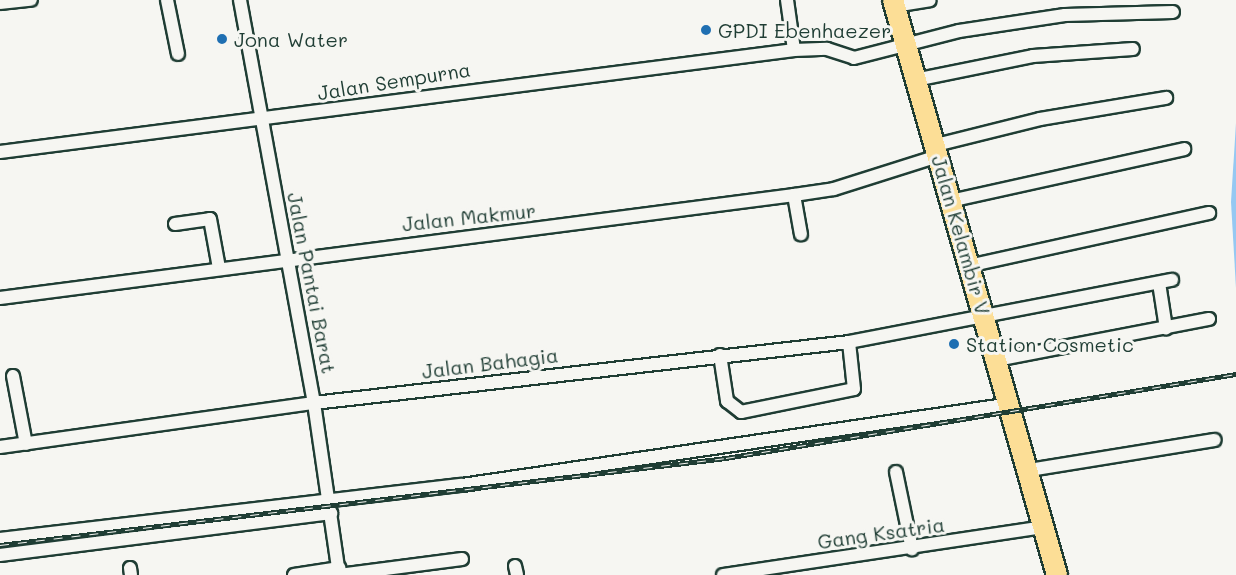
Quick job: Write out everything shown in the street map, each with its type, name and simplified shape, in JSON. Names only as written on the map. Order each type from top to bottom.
[{"type":"main road","name":"Jalan Kelambir V","points":[[893,3],[937,150],[968,266],[1011,405],[1057,575]]},
{"type":"street","points":[[0,3],[31,0]]},
{"type":"street","points":[[167,0],[178,54]]},
{"type":"street","name":"Jalan Pantai Barat","points":[[240,0],[314,403],[339,572]]},
{"type":"street","points":[[787,0],[794,50]]},
{"type":"street","points":[[893,3],[930,0]]},
{"type":"street","name":"Jalan Sempurna","points":[[0,152],[261,121],[493,86],[794,50],[827,49],[854,58],[906,43],[1065,15],[1173,12]]},
{"type":"street","points":[[915,80],[1033,56],[1133,49]]},
{"type":"street","name":"Jalan Makmur","points":[[0,298],[834,189],[937,150],[1040,119],[1166,98]]},
{"type":"street","points":[[950,201],[1184,149]]},
{"type":"street","points":[[794,195],[801,234]]},
{"type":"street","points":[[968,266],[1209,213]]},
{"type":"street","points":[[175,224],[210,219],[219,268]]},
{"type":"street","name":"Jalan Bahagia","points":[[0,447],[314,403],[849,342],[1172,280]]},
{"type":"street","points":[[1159,284],[1166,328]]},
{"type":"street","points":[[996,360],[1209,319]]},
{"type":"street","points":[[720,355],[727,401],[741,412],[854,389],[849,342]]},
{"type":"street","points":[[13,376],[26,444]]},
{"type":"street","points":[[0,538],[751,447],[1011,405]]},
{"type":"street","points":[[1029,470],[1215,440]]},
{"type":"street","points":[[896,472],[912,549]]},
{"type":"street","points":[[0,555],[331,513]]},
{"type":"street","name":"Gang Ksatria","points":[[723,575],[912,549],[1045,527]]},
{"type":"street","points":[[294,575],[462,559]]},
{"type":"water","points":[[1236,123],[1236,288],[1231,202]]},
{"type":"railway","points":[[0,545],[726,458],[1236,374]]},
{"type":"place","name":"GPDI Ebenhaezer","points":[[706,30]]},
{"type":"place","name":"Jona Water","points":[[222,39]]},
{"type":"place","name":"Station Cosmetic","points":[[954,344]]}]
